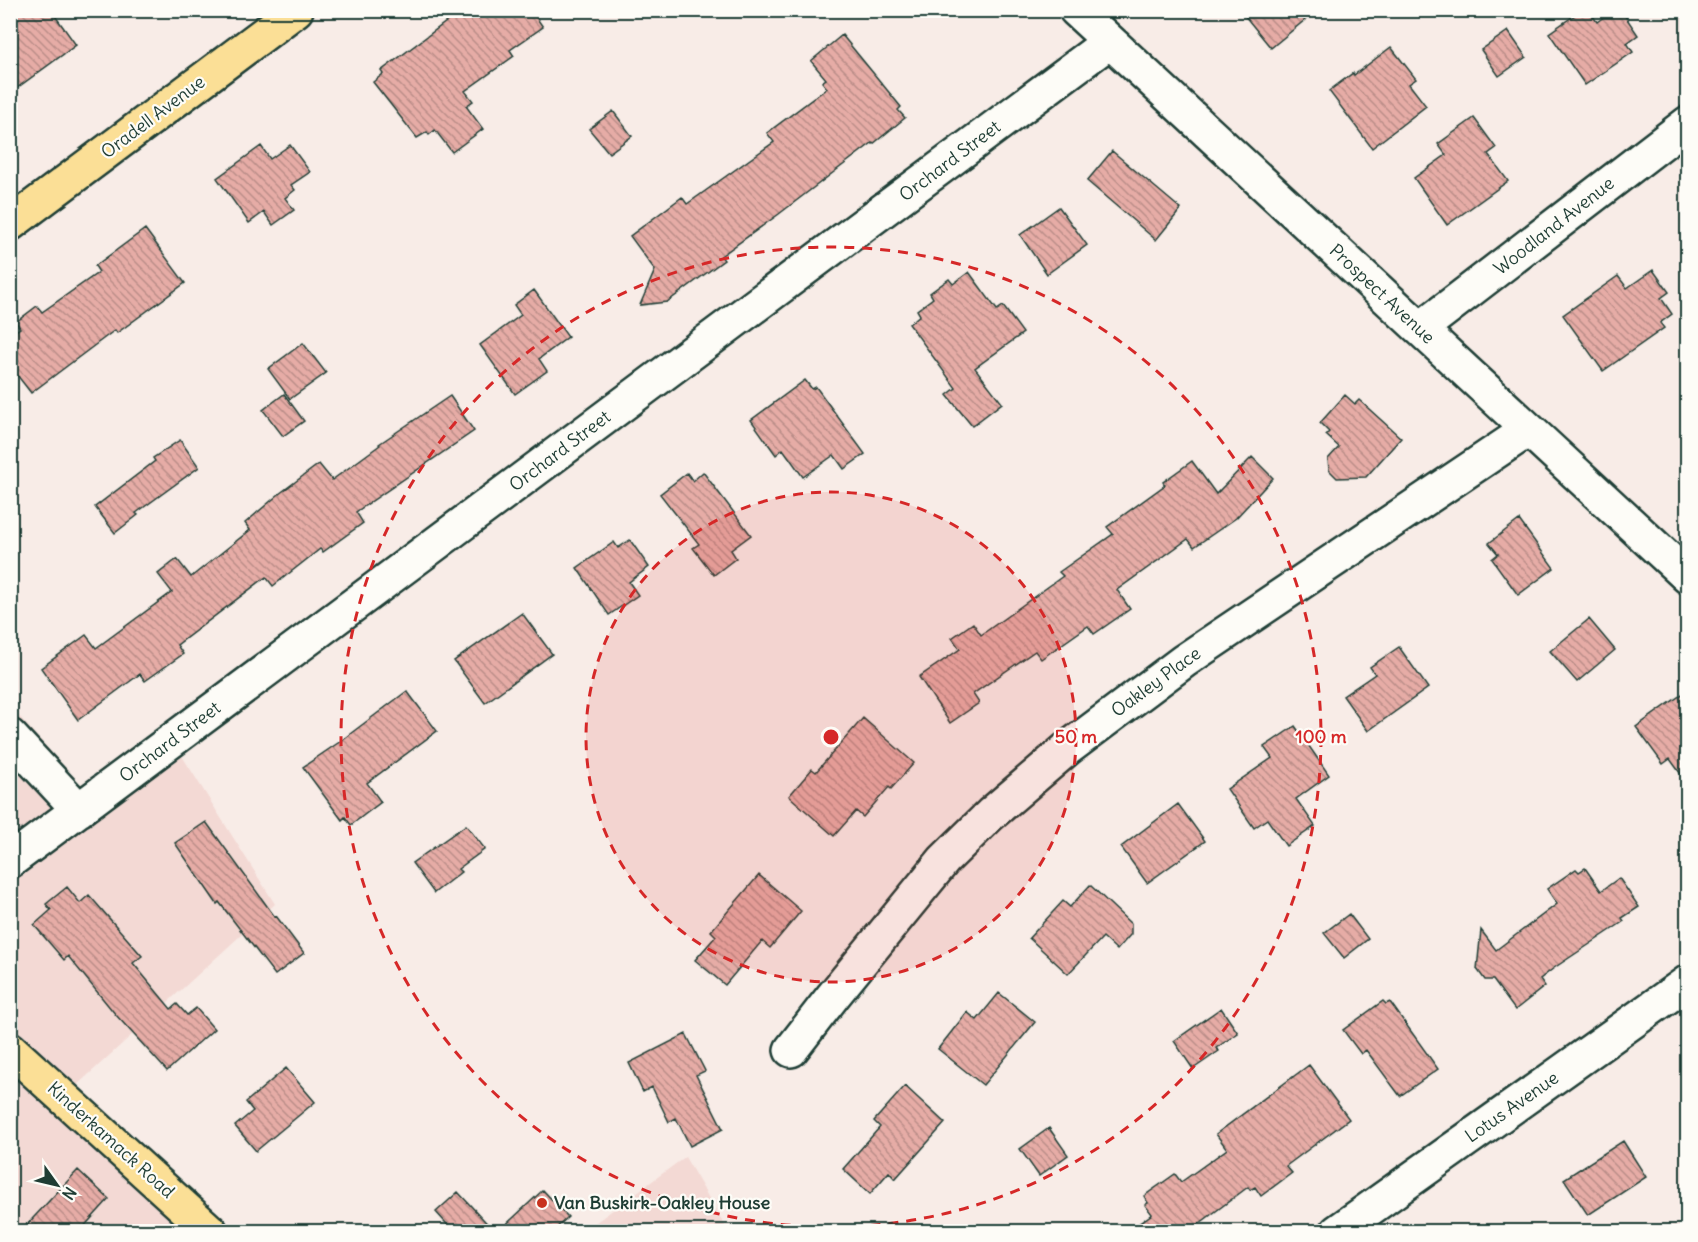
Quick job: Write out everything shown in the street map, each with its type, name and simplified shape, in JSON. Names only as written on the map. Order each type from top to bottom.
[{"type":"main road","name":"Oradell Avenue","points":[[10,224],[296,10]]},
{"type":"main road","name":"Kinderkamack Road","points":[[11,1051],[211,1232]]},
{"type":"street","name":"Prospect Avenue","points":[[1076,10],[1688,577]]},
{"type":"street","name":"Orchard Street","points":[[10,861],[1109,42]]},
{"type":"street","name":"Woodland Avenue","points":[[1420,329],[1688,123]]},
{"type":"street","name":"Oakley Place","points":[[791,1050],[945,860],[991,814],[1068,748],[1193,654],[1528,430]]},
{"type":"street","points":[[10,736],[80,810]]},
{"type":"street","name":"Lotus Avenue","points":[[1337,1232],[1688,982]]},
{"type":"shaded area","points":[[10,706],[93,799],[172,740],[275,904],[64,1097],[211,1231],[11,1231]]},
{"type":"shaded area","points":[[685,1157],[728,1231],[584,1231]]},
{"type":"building","points":[[10,10],[51,10],[76,45],[10,93]]},
{"type":"building","points":[[462,10],[531,10],[543,27],[510,50],[514,56],[465,91],[473,101],[466,106],[483,129],[452,152],[435,130],[429,135],[427,132],[417,138],[373,82],[383,74],[381,71]]},
{"type":"building","points":[[1240,10],[1317,10],[1271,48]]},
{"type":"building","points":[[1582,10],[1589,10],[1597,22],[1613,10],[1621,10],[1638,35],[1627,43],[1633,52],[1585,85],[1549,33]]},
{"type":"building","points":[[1508,31],[1526,57],[1499,76],[1481,50]]},
{"type":"building","points":[[842,35],[901,107],[898,110],[905,118],[721,256],[724,260],[667,302],[640,305],[655,270],[630,236],[682,197],[687,204],[774,142],[767,133],[827,88],[822,82],[826,79],[811,61]]},
{"type":"building","points":[[1391,47],[1416,79],[1409,84],[1426,106],[1372,148],[1329,91]]},
{"type":"building","points":[[613,111],[632,136],[609,153],[589,129]]},
{"type":"building","points":[[1474,118],[1496,148],[1488,154],[1508,181],[1447,225],[1414,178],[1446,155],[1438,144]]},
{"type":"building","points":[[290,145],[310,172],[291,185],[295,190],[285,198],[294,210],[273,225],[264,212],[249,223],[217,178],[261,146],[270,159]]},
{"type":"building","points":[[1112,151],[1181,209],[1156,240],[1087,181]]},
{"type":"building","points":[[1059,207],[1087,245],[1047,274],[1020,235]]},
{"type":"building","points":[[145,229],[185,283],[117,333],[115,330],[31,393],[10,366],[10,335],[20,328],[16,322],[37,306],[42,312],[99,272],[95,266]]},
{"type":"building","points":[[1653,270],[1669,292],[1661,298],[1672,314],[1660,323],[1664,328],[1603,371],[1563,315],[1618,276],[1627,288]]},
{"type":"building","points":[[969,272],[997,310],[1003,306],[1023,333],[975,368],[1002,403],[972,426],[947,395],[956,388],[909,324],[920,315],[917,310],[933,298],[930,293],[949,279],[953,284]]},
{"type":"building","points":[[534,290],[568,337],[539,359],[547,371],[515,394],[480,345],[521,315],[514,305]]},
{"type":"building","points":[[303,343],[326,373],[290,399],[268,369]]},
{"type":"building","points":[[805,380],[812,389],[816,387],[865,454],[844,469],[834,455],[803,477],[783,449],[776,455],[751,420]]},
{"type":"building","points":[[284,394],[304,421],[283,436],[263,410]]},
{"type":"building","points":[[1345,395],[1355,404],[1359,400],[1401,438],[1366,477],[1337,478],[1329,470],[1328,459],[1339,447],[1326,435],[1329,432],[1320,423]]},
{"type":"building","points":[[450,396],[474,431],[356,512],[363,523],[323,552],[320,549],[273,586],[266,577],[177,645],[183,654],[145,681],[140,674],[78,720],[41,668],[86,635],[96,648],[172,592],[158,574],[177,559],[191,577],[250,530],[245,523],[319,464],[332,480],[379,444]]},
{"type":"building","points":[[180,440],[199,467],[136,513],[138,515],[115,533],[95,507],[155,461],[153,458]]},
{"type":"building","points":[[1252,457],[1273,478],[1236,518],[1194,547],[1188,539],[1117,590],[1130,609],[1094,634],[1088,626],[1041,659],[1035,651],[973,694],[979,703],[950,723],[919,677],[960,649],[952,638],[973,623],[981,635],[1063,576],[1059,572],[1113,534],[1107,527],[1165,485],[1163,482],[1192,461],[1216,494]]},
{"type":"building","points":[[703,472],[751,535],[731,550],[736,558],[714,575],[693,548],[699,544],[660,494],[687,473],[693,481]]},
{"type":"building","points":[[1519,520],[1554,568],[1518,595],[1492,559],[1498,554],[1489,543]]},
{"type":"building","points":[[630,540],[649,567],[629,582],[638,595],[609,615],[577,568],[614,542],[618,548]]},
{"type":"building","points":[[522,613],[552,654],[485,703],[454,661]]},
{"type":"building","points":[[1589,619],[1615,650],[1577,682],[1550,651]]},
{"type":"building","points":[[1399,647],[1428,688],[1368,731],[1343,696],[1375,674],[1370,667]]},
{"type":"building","points":[[1688,690],[1688,784],[1670,759],[1663,764],[1636,727]]},
{"type":"building","points":[[407,691],[437,731],[367,783],[381,802],[351,825],[345,817],[342,820],[303,767]]},
{"type":"building","points":[[863,718],[914,763],[863,817],[856,811],[834,836],[789,796],[812,769],[816,772]]},
{"type":"building","points":[[1295,726],[1329,775],[1296,799],[1315,826],[1286,846],[1267,819],[1254,828],[1227,789],[1272,758],[1264,747]]},
{"type":"building","points":[[1178,804],[1205,841],[1147,883],[1121,847]]},
{"type":"building","points":[[206,822],[304,953],[275,975],[219,902],[217,904],[175,843]]},
{"type":"building","points":[[466,825],[485,849],[458,869],[461,872],[434,893],[412,863]]},
{"type":"building","points":[[1585,868],[1601,891],[1619,878],[1639,907],[1622,918],[1624,921],[1540,979],[1545,986],[1515,1010],[1493,980],[1485,980],[1477,969],[1481,930],[1496,950],[1557,904],[1547,889],[1576,869],[1579,872]]},
{"type":"building","points":[[759,875],[801,911],[770,948],[762,941],[725,985],[695,960],[716,936],[711,931]]},
{"type":"building","points":[[1090,885],[1131,924],[1131,934],[1117,950],[1103,937],[1068,974],[1029,938],[1063,901],[1070,907]]},
{"type":"building","points":[[67,887],[80,903],[89,895],[142,956],[133,963],[171,1009],[177,1004],[187,1015],[196,1008],[214,1029],[167,1071],[116,1015],[68,956],[64,960],[34,925],[51,910],[46,904]]},
{"type":"building","points":[[1349,914],[1368,939],[1344,958],[1324,933]]},
{"type":"building","points":[[999,993],[1035,1022],[983,1085],[938,1049],[967,1012],[977,1020]]},
{"type":"building","points":[[1383,1001],[1386,1004],[1390,1002],[1438,1069],[1400,1096],[1366,1050],[1361,1054],[1343,1030]]},
{"type":"building","points":[[1221,1008],[1238,1033],[1216,1048],[1219,1051],[1193,1069],[1174,1041]]},
{"type":"building","points":[[686,1034],[705,1071],[696,1075],[723,1129],[690,1146],[676,1118],[669,1122],[652,1087],[643,1092],[629,1063]]},
{"type":"building","points":[[1309,1065],[1349,1119],[1286,1166],[1292,1173],[1261,1196],[1255,1187],[1250,1190],[1248,1187],[1188,1232],[1127,1232],[1152,1214],[1145,1205],[1148,1203],[1144,1196],[1175,1174],[1181,1182],[1227,1149],[1216,1134]]},
{"type":"building","points":[[286,1068],[315,1102],[256,1151],[235,1126],[253,1111],[246,1102]]},
{"type":"building","points":[[905,1086],[945,1123],[895,1179],[889,1172],[870,1194],[843,1169],[880,1127],[874,1121]]},
{"type":"building","points":[[1049,1128],[1068,1155],[1039,1176],[1020,1149]]},
{"type":"building","points":[[1623,1141],[1646,1177],[1588,1215],[1564,1179]]},
{"type":"building","points":[[78,1170],[109,1199],[79,1232],[20,1232]]},
{"type":"building","name":"Van Buskirk-Oakley House","points":[[543,1190],[568,1217],[552,1232],[498,1232]]},
{"type":"building","points":[[458,1192],[495,1232],[454,1232],[436,1212]]},
{"type":"place","name":"Van Buskirk-Oakley House","points":[[542,1203]]}]
